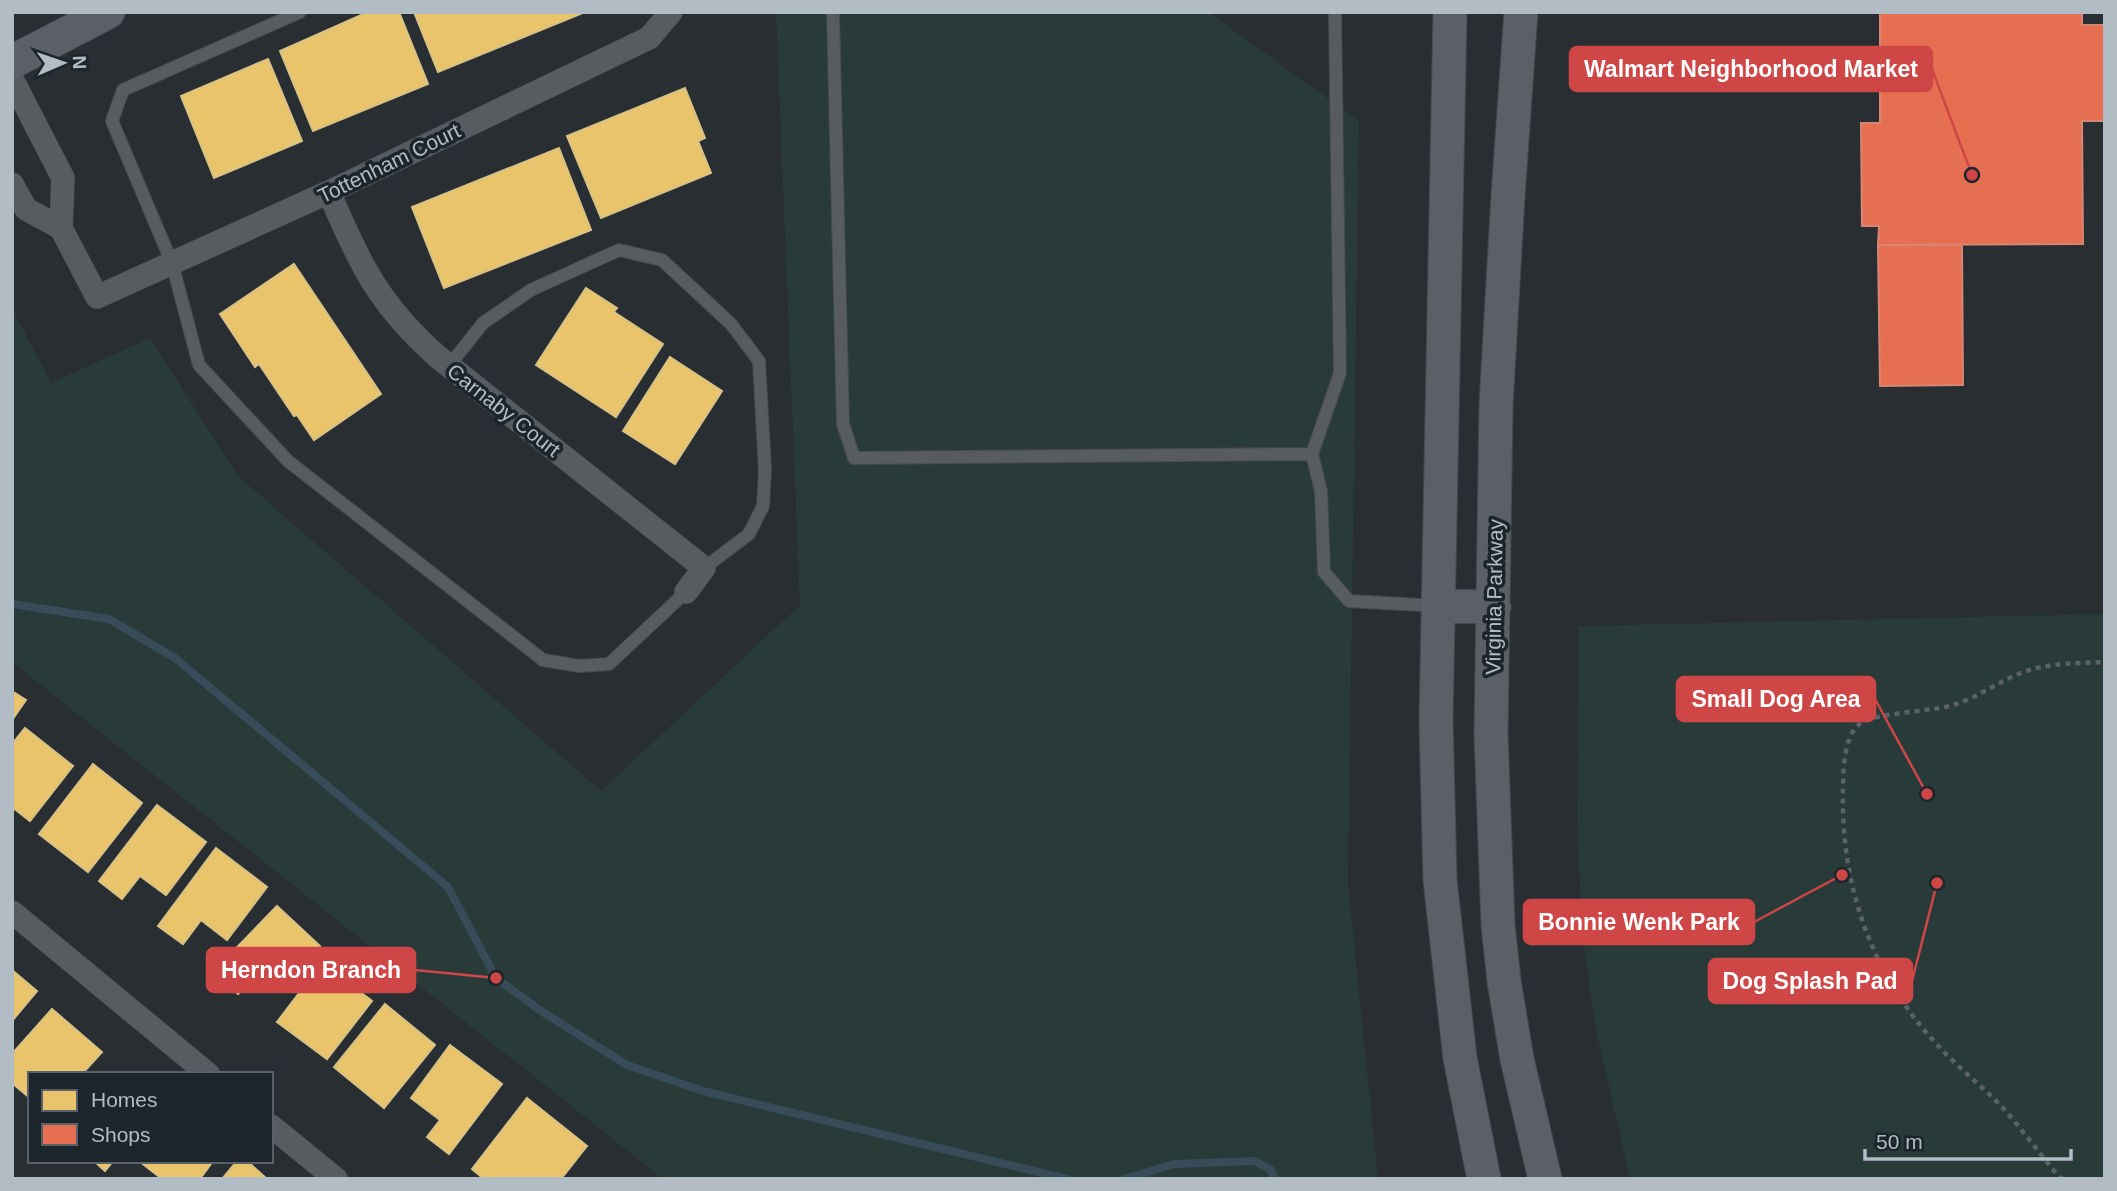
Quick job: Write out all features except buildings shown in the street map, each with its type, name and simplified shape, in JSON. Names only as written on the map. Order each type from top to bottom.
[{"type":"main road","points":[[12,62],[108,12]]},
{"type":"main road","points":[[1450,12],[1436,720],[1440,880],[1460,1058],[1484,1179]]},
{"type":"main road","name":"Virginia Parkway","points":[[1521,12],[1507,196],[1496,405],[1490,734],[1498,925],[1504,981],[1517,1059],[1545,1179]]},
{"type":"main road","points":[[1438,606],[1494,607]]},
{"type":"street","name":"Tottenham Court","points":[[61,228],[97,298],[329,192],[649,38],[671,12]]},
{"type":"street","points":[[12,79],[63,178],[61,228],[26,209],[12,184]]},
{"type":"street","name":"Carnaby Court","points":[[329,192],[354,251],[382,298],[417,339],[704,568]]},
{"type":"street","points":[[686,592],[704,568]]},
{"type":"street","points":[[12,912],[206,1072]]},
{"type":"street","points":[[273,1128],[336,1179]]},
{"type":"lane","points":[[300,12],[123,90],[112,121],[172,263],[199,365],[288,461],[543,660],[579,666],[609,664],[686,592]]},
{"type":"lane","points":[[833,12],[843,424],[854,458],[1312,454]]},
{"type":"lane","points":[[1335,12],[1340,373],[1312,454],[1321,491],[1324,572],[1349,601],[1438,606]]},
{"type":"lane","points":[[449,366],[483,323],[531,290],[619,250],[662,260],[731,324],[759,361],[765,471],[763,506],[749,534],[704,568]]},
{"type":"path","points":[[2063,1179],[2004,1110],[1947,1055],[1890,982],[1862,926],[1852,888],[1843,828],[1843,773],[1846,750],[1851,735],[1859,724],[1954,705],[2024,671],[2057,665],[2105,662]]},
{"type":"shaded area","points":[[776,12],[1208,12],[1359,121],[1348,883],[1378,1179],[663,1179],[12,662],[12,308],[51,383],[150,338],[238,476],[601,791],[800,605]]},
{"type":"shaded area","points":[[2105,614],[2105,1179],[1630,1179],[1595,1025],[1582,932],[1577,818],[1579,626]]},
{"type":"waterway","points":[[12,604],[109,619],[175,658],[448,887],[496,978],[541,1011],[627,1065],[703,1091],[1067,1179]]},
{"type":"waterway","points":[[1124,1179],[1174,1164],[1255,1161],[1271,1170],[1275,1179]]},
{"type":"place","name":"Walmart Neighborhood Market","points":[[1972,175]]},
{"type":"place","name":"Small Dog Area","points":[[1927,794]]},
{"type":"place","name":"Bonnie Wenk Park","points":[[1842,875]]},
{"type":"place","name":"Dog Splash Pad","points":[[1937,883]]},
{"type":"place","name":"Herndon Branch","points":[[496,978]]}]
